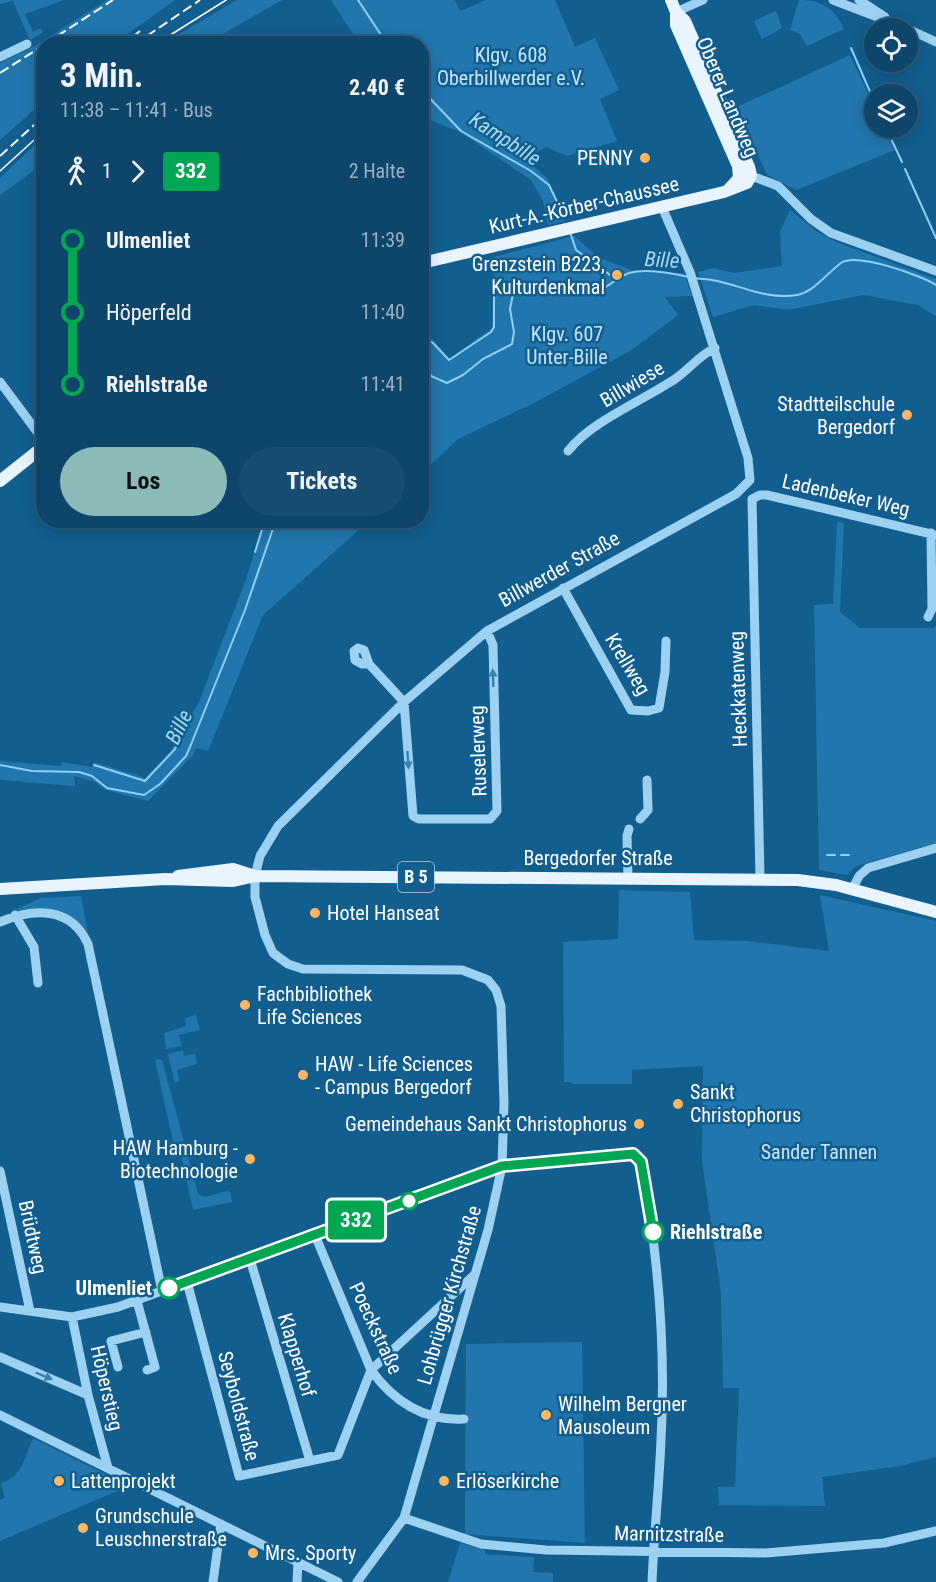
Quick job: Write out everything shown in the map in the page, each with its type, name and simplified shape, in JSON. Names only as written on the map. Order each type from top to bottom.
[{"type":"main road","name":"Oberer Landweg","points":[[674,4],[676,25],[700,69],[722,119],[738,166],[745,178],[724,192]]},
{"type":"main road","name":"Kurt-A.-Körber-Chaussee","points":[[429,260],[724,192]]},
{"type":"main road","points":[[0,481],[36,452]]},
{"type":"main road","name":"Bergedorfer Straße","points":[[0,889],[165,879],[233,881],[255,876],[760,879],[798,880],[852,890],[936,912]]},
{"type":"street","points":[[674,4],[703,0]]},
{"type":"street","points":[[833,0],[878,18]]},
{"type":"street","points":[[859,0],[887,18]]},
{"type":"street","points":[[918,34],[936,42]]},
{"type":"street","points":[[0,57],[27,44]]},
{"type":"street","points":[[745,178],[778,186],[810,219],[831,233],[936,271]]},
{"type":"street","points":[[662,207],[690,272],[715,348]]},
{"type":"street","name":"Billwiese","points":[[568,451],[580,436],[668,384],[701,354],[715,348]]},
{"type":"street","name":"Billwerder Straße","points":[[255,876],[260,856],[278,826],[404,702],[487,631],[745,488],[750,477],[748,458],[715,348]]},
{"type":"street","points":[[0,382],[36,430]]},
{"type":"street","name":"Ladenbeker Weg","points":[[754,498],[767,495],[934,534],[932,609],[928,617]]},
{"type":"street","name":"Heckkatenweg","points":[[754,498],[751,509],[760,879]]},
{"type":"street","name":"Krellweg","points":[[563,588],[630,710],[648,711],[659,708],[665,672],[666,640]]},
{"type":"street","name":"Ruselerweg","points":[[404,702],[413,816],[419,819],[487,820],[494,817],[497,811],[492,645],[487,631]]},
{"type":"street","points":[[369,664],[404,702]]},
{"type":"street","points":[[640,819],[648,810],[647,780]]},
{"type":"street","points":[[628,878],[627,836],[629,829]]},
{"type":"street","points":[[852,890],[859,876],[868,868],[936,848]]},
{"type":"street","name":"Lohbrügger Kirchstraße","points":[[255,876],[255,892],[265,935],[273,953],[288,964],[303,969],[462,970],[478,974],[496,990],[501,1006],[504,1103],[502,1166],[475,1274],[404,1518],[357,1582]]},
{"type":"street","points":[[0,922],[15,915],[36,911],[57,914],[75,925],[88,944],[162,1291]]},
{"type":"street","points":[[15,915],[34,946],[38,983]]},
{"type":"street","points":[[0,1307],[72,1317],[137,1301],[502,1166],[624,1152],[633,1154],[640,1159],[653,1232],[661,1363],[662,1439],[652,1582]]},
{"type":"street","name":"Brüdtweg","points":[[0,1171],[30,1311]]},
{"type":"street","points":[[0,1224],[11,1221]]},
{"type":"street","name":"Poeckstraße","points":[[315,1235],[371,1371],[385,1390],[405,1406],[434,1417],[447,1420],[464,1419]]},
{"type":"street","name":"Klapperhof","points":[[250,1260],[310,1461]]},
{"type":"street","points":[[371,1371],[475,1274]]},
{"type":"street","name":"Seyboldstraße","points":[[187,1282],[239,1476],[338,1455],[371,1371]]},
{"type":"street","points":[[137,1301],[155,1367],[147,1370]]},
{"type":"street","name":"Höperstieg","points":[[72,1317],[88,1395],[108,1467]]},
{"type":"street","points":[[118,1366],[111,1341],[146,1332]]},
{"type":"street","points":[[0,1357],[88,1395]]},
{"type":"street","points":[[0,1415],[338,1582]]},
{"type":"street","name":"Marnitzstraße","points":[[404,1518],[481,1544],[512,1548],[766,1553],[884,1543],[936,1531]]},
{"type":"street","points":[[213,1582],[221,1524]]},
{"type":"street","points":[[297,1582],[298,1562]]},
{"type":"green space","points":[[0,0],[64,0],[25,14],[33,32],[41,28],[43,32],[30,40],[13,1],[0,4]]},
{"type":"green space","points":[[107,0],[175,0],[125,36],[50,36]]},
{"type":"green space","points":[[237,0],[282,0],[219,36],[176,36]]},
{"type":"green space","name":"Klgv. 608 Oberbillwerder e.V.","points":[[331,0],[455,0],[460,11],[486,0],[555,0],[575,47],[595,38],[619,90],[600,99],[617,141],[567,156],[546,147],[525,159],[548,179],[565,221],[548,225],[543,201],[531,180],[460,132],[429,119],[429,36],[354,36]]},
{"type":"green space","points":[[799,0],[814,2],[826,7],[836,16],[844,29],[807,46],[800,34],[790,30]]},
{"type":"green space","points":[[776,11],[782,28],[762,39],[754,21]]},
{"type":"green space","points":[[36,45],[36,108],[0,140],[0,63]]},
{"type":"green space","points":[[850,55],[864,85],[864,138],[889,138],[895,150],[796,190],[767,175],[737,107]]},
{"type":"green space","points":[[36,144],[36,169],[0,195],[0,178]]},
{"type":"green space","points":[[790,210],[816,231],[836,242],[936,279],[936,316],[918,305],[863,295],[788,310],[754,305],[713,317],[698,272],[714,268],[734,273],[782,266],[780,232]]},
{"type":"green space","name":"Klgv. 607 Unter-Bille","points":[[574,236],[599,258],[637,272],[684,273],[692,296],[665,297],[678,315],[630,351],[534,403],[458,439],[429,466],[429,338],[434,341],[449,359],[492,328],[494,257]]},
{"type":"green space","points":[[837,522],[844,523],[840,612],[860,628],[934,628],[936,625],[936,843],[856,866],[847,875],[819,870],[814,605],[833,604]]},
{"type":"green space","points":[[262,528],[361,528],[263,615],[208,751],[196,748],[193,755],[148,801],[106,790],[95,782],[74,776],[75,786],[0,780],[0,761],[61,766],[62,762],[92,767],[94,762],[145,778],[171,751],[188,716],[191,716],[199,702],[245,582]]},
{"type":"green space","name":"Sander Tannen","points":[[619,890],[690,892],[694,940],[747,941],[829,951],[820,895],[936,921],[936,1457],[900,1466],[822,1477],[825,1506],[719,1505],[718,1487],[735,1487],[739,1388],[723,1388],[721,1292],[702,1161],[703,1066],[632,1070],[632,1084],[564,1082],[563,942],[618,939]]},
{"type":"green space","points":[[81,896],[88,933],[73,917],[55,910],[12,911],[41,898]]},
{"type":"green space","points":[[196,1015],[200,1030],[179,1035],[182,1046],[166,1049],[164,1033],[186,1026],[185,1018]]},
{"type":"green space","points":[[183,1050],[184,1056],[195,1054],[197,1064],[177,1070],[179,1081],[175,1083],[168,1054]]},
{"type":"green space","points":[[155,1060],[162,1060],[198,1194],[205,1197],[227,1191],[230,1192],[232,1202],[193,1210],[179,1145],[174,1146]]},
{"type":"green space","points":[[582,1342],[585,1543],[465,1534],[466,1344]]},
{"type":"green space","points":[[33,1438],[129,1486],[0,1541],[0,1500],[5,1498],[1,1483],[19,1471]]},
{"type":"green space","points":[[460,1543],[485,1550],[485,1554],[534,1557],[533,1572],[553,1573],[553,1582],[448,1582]]},
{"type":"waterway","name":"Kampbille","points":[[358,0],[382,36]]},
{"type":"waterway","points":[[851,48],[867,84]]},
{"type":"waterway","name":"Kampbille","points":[[429,97],[461,131],[531,171],[549,185],[564,216]]},
{"type":"waterway","points":[[891,138],[902,162]]},
{"type":"waterway","points":[[905,169],[936,238]]},
{"type":"waterway","name":"Kampbille","points":[[571,235],[576,250],[617,280]]},
{"type":"waterway","name":"Bille","points":[[694,278],[723,282],[764,294],[797,295],[815,286],[841,263],[860,260],[888,266],[936,285]]},
{"type":"waterway","name":"Bille","points":[[429,370],[431,376],[447,383],[463,375],[483,359],[512,344],[514,332],[510,309],[515,284],[579,295],[599,291],[629,273],[659,272],[689,277]]},
{"type":"waterway","points":[[429,340],[449,360],[491,332],[494,327],[494,280],[503,281]]},
{"type":"waterway","points":[[255,552],[262,528]]},
{"type":"waterway","name":"Bille","points":[[0,765],[32,771],[79,772],[92,776],[107,788],[144,795],[160,784],[186,756],[190,747],[245,610],[273,528]]},
{"type":"waterway","points":[[94,765],[145,781],[175,749],[188,719]]},
{"type":"waterway","points":[[827,855],[835,855]]},
{"type":"waterway","points":[[841,855],[849,855]]},
{"type":"tram line","points":[[169,36],[226,0]]},
{"type":"tram line","points":[[0,171],[36,138]]},
{"type":"railway","points":[[57,36],[113,0]]},
{"type":"railway","points":[[147,36],[200,0]]},
{"type":"railway","points":[[133,36],[140,31]]},
{"type":"railway","points":[[0,73],[36,50]]},
{"type":"railway","points":[[0,156],[36,123]]},
{"type":"bus line","name":"332","points":[[169,1288],[502,1166],[624,1152],[633,1154],[641,1162],[653,1232]]},
{"type":"place","name":"PENNY","points":[[645,158]]},
{"type":"place","name":"Grenzstein B223, Kulturdenkmal","points":[[617,275]]},
{"type":"place","name":"Stadtteilschule Bergedorf","points":[[907,415]]},
{"type":"place","name":"Hotel Hanseat","points":[[315,913]]},
{"type":"place","name":"Fachbibliothek Life Sciences","points":[[245,1005]]},
{"type":"place","name":"HAW - Life Sciences - Campus Bergedorf","points":[[303,1075]]},
{"type":"place","name":"Sankt Christophorus","points":[[678,1104]]},
{"type":"place","name":"Gemeindehaus Sankt Christophorus","points":[[639,1124]]},
{"type":"place","name":"HAW Hamburg - Biotechnologie","points":[[250,1159]]},
{"type":"place","name":"Riehlstraße","points":[[653,1232]]},
{"type":"place","name":"Ulmenliet","points":[[169,1288]]},
{"type":"place","name":"Wilhelm Bergner Mausoleum","points":[[546,1415]]},
{"type":"place","name":"Lattenprojekt","points":[[59,1481]]},
{"type":"place","name":"Erlöserkirche","points":[[444,1481]]},
{"type":"place","name":"Grundschule Leuschnerstraße","points":[[83,1528]]},
{"type":"place","name":"Mrs. Sporty","points":[[253,1553]]}]
